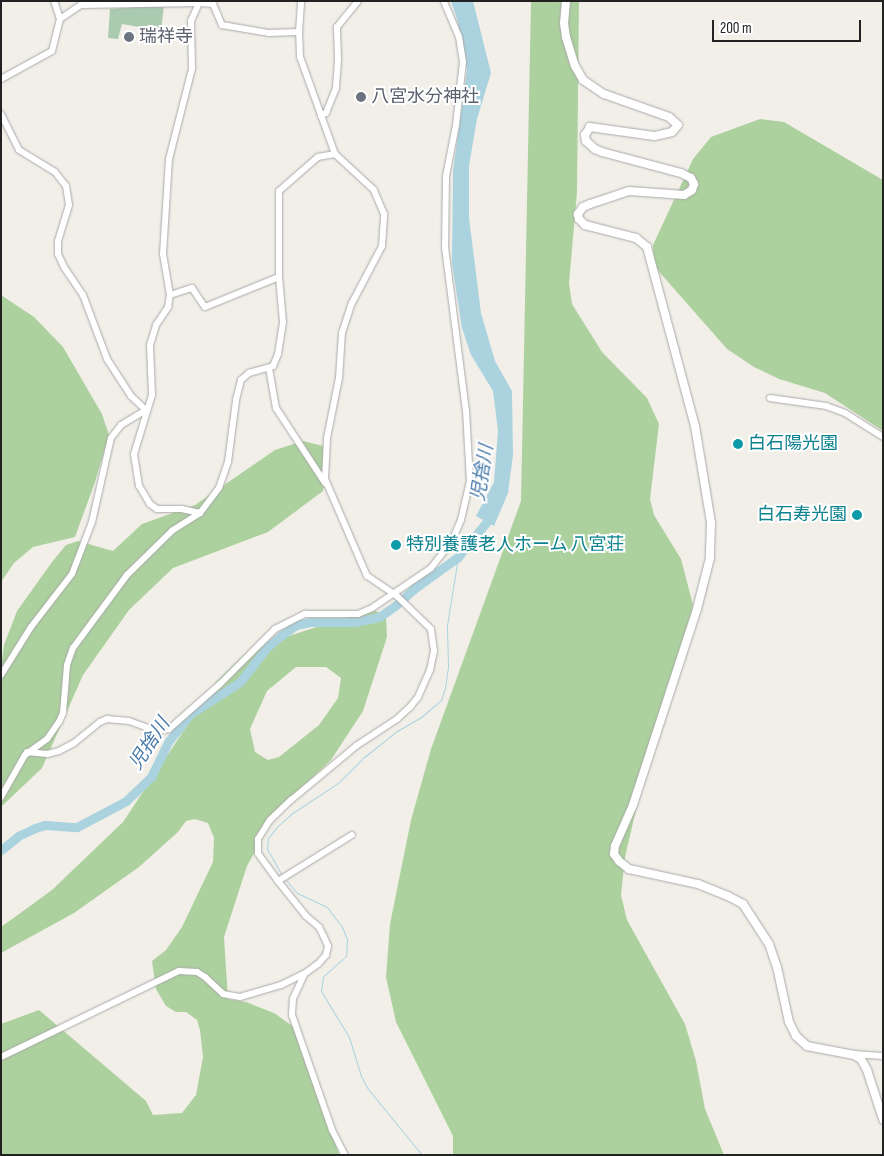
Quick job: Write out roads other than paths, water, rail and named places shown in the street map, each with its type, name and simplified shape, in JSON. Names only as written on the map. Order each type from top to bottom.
[{"type":"street","points":[[1,79],[52,51],[60,19],[54,1]]},
{"type":"street","points":[[301,1],[300,57],[335,154],[378,195],[384,214],[380,252],[360,288],[342,333],[339,378],[326,447],[324,470],[326,485]]},
{"type":"street","points":[[321,116],[326,113],[336,88],[338,59],[336,44],[337,27],[358,1]]},
{"type":"street","points":[[28,752],[44,754],[59,751],[74,743],[100,722],[107,719],[129,722],[157,732],[169,729],[220,684],[275,629],[305,614],[358,614],[372,608],[395,595],[430,568],[452,541],[461,520],[469,491],[466,411],[446,248],[446,176],[456,125],[463,62],[459,37],[444,1]]},
{"type":"street","points":[[566,1],[564,22],[566,37],[575,66],[583,80],[604,94],[666,115],[677,122],[678,125],[672,132],[660,136],[590,127],[584,135],[586,141],[602,152],[681,173],[691,178],[694,184],[692,190],[684,195],[629,191],[583,207],[578,214],[579,219],[585,225],[636,238],[647,247],[695,426],[711,523],[711,552],[697,609],[633,805],[615,846],[614,854],[629,869],[698,884],[743,904],[769,944],[777,967],[789,1022],[796,1036],[808,1046],[858,1057],[865,1065],[883,1119]]},
{"type":"street","points":[[60,19],[82,5],[200,2],[213,4],[222,24],[269,33],[299,32]]},
{"type":"street","points":[[200,2],[191,21],[192,69],[169,158],[163,254],[170,295],[168,307],[156,325],[150,345],[152,396],[146,410],[134,454],[135,471],[141,492],[157,509],[181,509],[200,513]]},
{"type":"street","points":[[1,114],[19,150],[56,172],[66,186],[68,205],[58,241],[58,254],[64,267],[83,295],[107,359],[131,396],[146,410]]},
{"type":"street","points":[[1,796],[28,752],[47,739],[59,722],[63,713],[68,661],[78,640],[133,568],[174,530],[200,513],[215,495],[227,466],[236,400],[241,380],[249,374],[269,368],[276,360],[282,328],[279,277],[279,191],[318,157],[335,154]]},
{"type":"street","points":[[170,295],[192,288],[205,307],[279,277]]},
{"type":"street","points":[[1,1057],[179,971],[197,972],[206,977],[223,994],[240,997],[258,994],[304,974],[326,955],[328,946],[319,927],[306,916],[278,882],[256,848],[260,835],[270,820],[356,746],[397,719],[418,697],[430,670],[434,640],[431,629],[416,613],[395,595],[367,576],[326,485],[276,408],[269,368]]},
{"type":"street","points":[[770,398],[826,406],[845,413],[883,437]]},
{"type":"street","points":[[1,675],[31,627],[72,574],[94,514],[111,438],[121,426],[146,410]]},
{"type":"street","points":[[278,882],[352,835]]},
{"type":"street","points":[[304,974],[293,999],[292,1015],[332,1130],[345,1155]]},
{"type":"street","points":[[844,1053],[883,1056]]},
{"type":"water","points":[[451,1],[473,1],[491,73],[477,119],[469,166],[469,218],[481,313],[495,361],[512,391],[513,455],[508,493],[494,526],[476,516],[494,482],[498,431],[493,391],[471,355],[462,328],[452,263],[453,171],[467,70],[457,19]]},
{"type":"waterway","name":"児捨川","points":[[1,850],[18,836],[35,828],[45,825],[77,827],[126,801],[151,777],[168,742],[190,714],[240,682],[267,647],[282,635],[296,625],[310,622],[355,622],[379,617],[458,557],[493,514]]},
{"type":"waterway","points":[[282,875],[267,849],[268,838],[277,827],[291,814],[338,783],[363,758],[397,731],[421,717],[441,700],[448,667],[447,625],[458,557]]},
{"type":"waterway","points":[[286,880],[297,893],[327,907],[342,927],[347,939],[346,956],[323,977],[321,991],[349,1037],[361,1076],[368,1089],[422,1155]]},
{"type":"place","name":"瑞祥寺","points":[[129,37]]},
{"type":"place","name":"八宮水分神社","points":[[361,97]]},
{"type":"place","name":"白石陽光園","points":[[738,444]]},
{"type":"place","name":"白石寿光園","points":[[857,515]]},
{"type":"place","name":"特別養護老人ホーム 八宮荘","points":[[396,545]]}]
